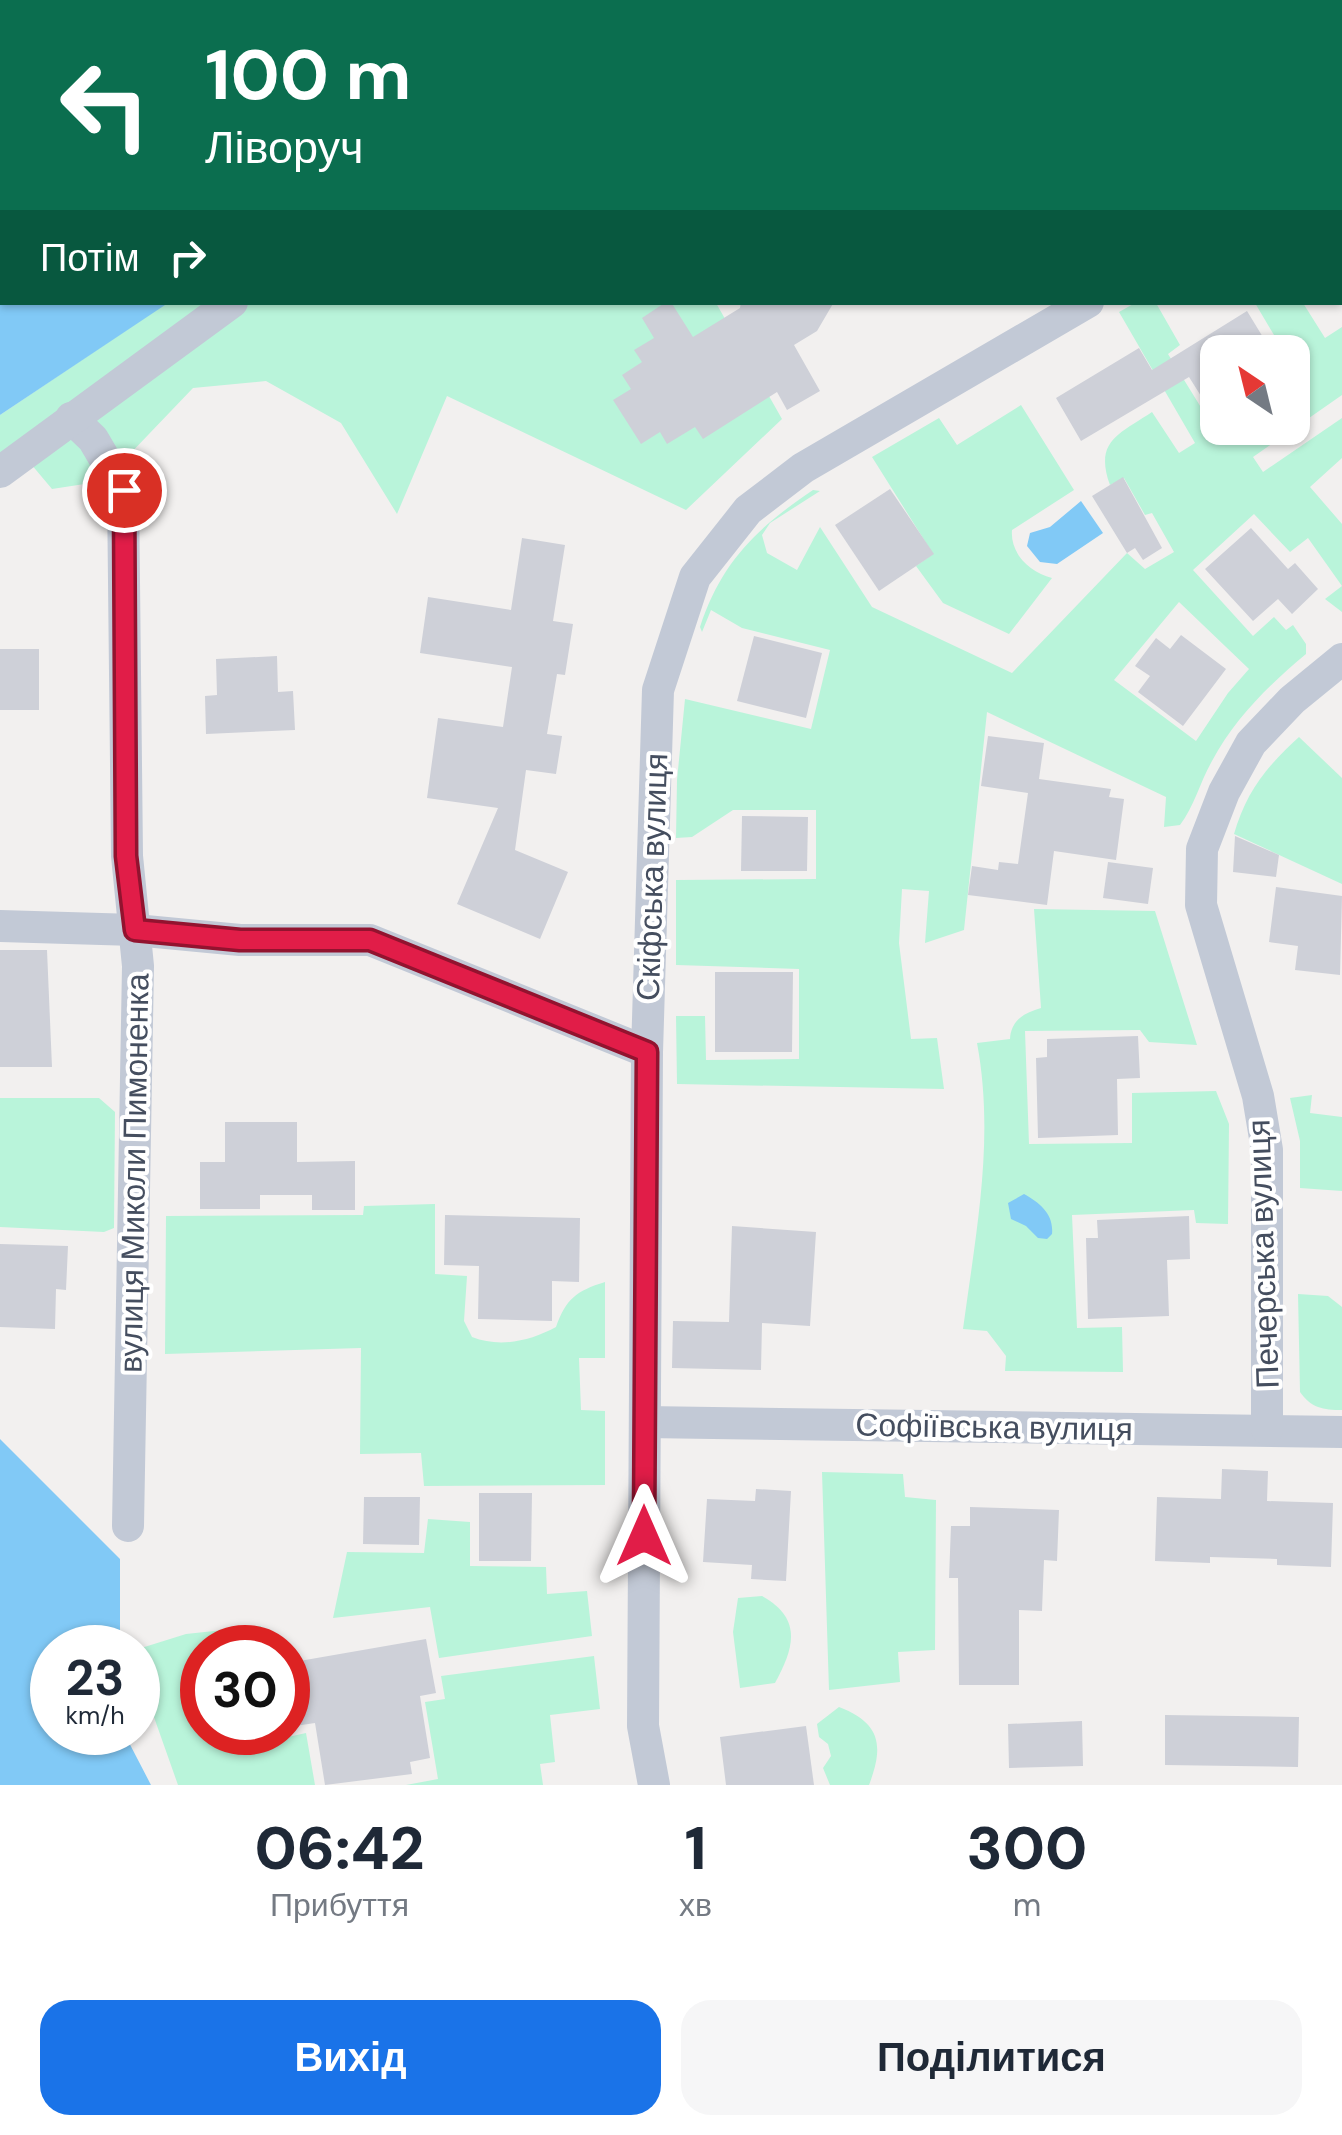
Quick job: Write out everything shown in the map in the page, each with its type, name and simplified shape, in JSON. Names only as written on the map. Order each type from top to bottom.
[{"type":"street","points":[[0,472],[228,305]]},
{"type":"street","name":"Скіфська вулиця","points":[[654,1785],[643,1726],[647,1052],[658,690],[696,577],[748,510],[803,468],[1083,305]]},
{"type":"street","name":"вулиця Миколи Пимоненка","points":[[70,418],[93,439],[124,490],[126,856],[138,966],[128,1526]]},
{"type":"street","name":"Печерська вулиця","points":[[1267,1429],[1267,1150],[1258,1096],[1200,905],[1202,849],[1224,792],[1251,744],[1292,700],[1342,659]]},
{"type":"street","points":[[0,926],[135,930],[240,940],[370,940],[647,1052]]},
{"type":"street","name":"Софіївська вулиця","points":[[645,1422],[1342,1432]]},
{"type":"green space","points":[[164,305],[717,305],[782,419],[686,510],[447,396],[397,514],[341,423],[266,381],[193,388],[104,481],[52,489],[15,445],[0,454],[0,415]]},
{"type":"green space","points":[[1131,305],[1157,305],[1180,345],[1168,354],[1200,406],[1200,445],[1270,445],[1253,457],[1263,472],[1302,445],[1310,445],[1310,440],[1342,418],[1342,458],[1310,487],[1342,524],[1342,586],[1308,538],[1290,552],[1254,514],[1193,570],[1253,636],[1274,617],[1286,630],[1293,625],[1306,644],[1306,654],[1266,690],[1231,730],[1180,825],[1164,827],[1166,797],[987,712],[964,930],[925,943],[929,891],[902,889],[899,943],[911,1039],[937,1038],[944,1089],[677,1084],[676,1016],[705,1016],[706,1060],[799,1059],[799,969],[676,965],[676,880],[816,879],[816,810],[733,810],[692,837],[676,838],[685,699],[811,729],[830,650],[742,628],[711,610],[702,632],[700,627],[709,604],[730,565],[759,532],[775,518],[813,490],[820,491],[770,523],[762,535],[767,553],[797,570],[820,527],[872,607],[1012,673],[1127,553],[1145,569],[1174,552],[1152,513],[1145,515],[1124,478],[1110,485],[1105,458],[1113,440],[1152,412],[1179,453],[1195,443],[1119,312]],"holes":[[[1179,602],[1249,669],[1196,741],[1114,680]]]},
{"type":"green space","points":[[1256,305],[1304,305],[1325,338],[1342,327],[1342,395],[1310,417],[1310,335],[1274,335]]},
{"type":"green space","points":[[1021,405],[1074,490],[1012,530],[1014,547],[1023,561],[1052,578],[1009,634],[943,603],[916,566],[933,554],[872,457],[939,418],[957,445]]},
{"type":"green space","points":[[1342,586],[1342,612],[1325,599]]},
{"type":"green space","points":[[1299,737],[1342,778],[1342,884],[1234,834],[1259,781]]},
{"type":"green space","points":[[1034,909],[1155,911],[1197,1045],[1149,1042],[1140,1030],[1025,1031],[1029,1144],[1132,1143],[1132,1093],[1216,1091],[1229,1124],[1228,1224],[1196,1223],[1194,1210],[1072,1215],[1077,1328],[1122,1327],[1123,1372],[1005,1371],[1006,1356],[987,1331],[963,1329],[984,1150],[977,1043],[1010,1039],[1020,1018],[1041,1008]]},
{"type":"green space","points":[[1312,1095],[1310,1113],[1342,1117],[1342,1191],[1300,1188],[1300,1141],[1290,1098]]},
{"type":"green space","points":[[0,1098],[99,1098],[115,1112],[114,1228],[104,1232],[0,1227]]},
{"type":"green space","points":[[435,1204],[435,1274],[467,1276],[464,1321],[472,1337],[504,1342],[546,1332],[556,1327],[573,1297],[605,1282],[605,1358],[579,1358],[581,1410],[605,1411],[605,1485],[424,1486],[421,1453],[360,1454],[361,1348],[165,1354],[166,1216],[363,1215],[364,1206]]},
{"type":"green space","points":[[1298,1294],[1328,1296],[1342,1307],[1342,1410],[1318,1407],[1300,1392]]},
{"type":"green space","points":[[822,1472],[903,1474],[905,1497],[936,1500],[935,1650],[898,1652],[900,1682],[829,1690]]},
{"type":"green space","points":[[428,1519],[470,1522],[470,1566],[546,1567],[547,1594],[587,1591],[592,1636],[439,1658],[430,1607],[333,1618],[347,1552],[424,1553]]},
{"type":"green space","points":[[762,1596],[784,1614],[789,1624],[790,1646],[775,1683],[740,1688],[733,1632],[738,1598]]},
{"type":"green space","points":[[180,1636],[180,1755],[310,1755],[315,1785],[178,1785],[160,1734],[160,1642]]},
{"type":"green space","points":[[594,1656],[600,1709],[550,1715],[555,1762],[540,1764],[543,1785],[406,1785],[438,1779],[425,1702],[445,1699],[441,1676]]},
{"type":"green space","points":[[839,1707],[864,1720],[875,1737],[877,1759],[869,1785],[830,1785],[823,1768],[831,1756],[828,1744],[819,1737],[817,1724]]},
{"type":"water","points":[[0,305],[165,305],[0,415]]},
{"type":"water","points":[[1081,501],[1103,533],[1057,564],[1040,562],[1027,546],[1030,533],[1050,527]]},
{"type":"water","points":[[1024,1194],[1048,1215],[1052,1234],[1047,1239],[1038,1238],[1011,1219],[1008,1203]]},
{"type":"water","points":[[0,1439],[120,1559],[120,1625],[30,1625],[30,1755],[135,1755],[151,1785],[0,1785]]},
{"type":"building","points":[[662,305],[673,305],[693,337],[740,305],[832,305],[817,331],[794,345],[820,391],[787,410],[777,392],[703,439],[695,427],[667,444],[660,432],[641,444],[613,400],[631,389],[622,375],[642,362],[634,350],[654,338],[642,318]]},
{"type":"building","points":[[1247,311],[1262,335],[1208,335]]},
{"type":"building","points":[[1200,340],[1200,394],[1189,377],[1081,441],[1056,398],[1139,348],[1152,370]]},
{"type":"building","points":[[1123,477],[1162,548],[1143,560],[1135,548],[1127,553],[1092,496]]},
{"type":"building","points":[[890,489],[934,554],[879,591],[835,525]]},
{"type":"building","points":[[1251,528],[1288,569],[1295,563],[1318,589],[1292,614],[1278,599],[1253,621],[1205,569]]},
{"type":"building","points":[[522,538],[565,545],[553,621],[573,624],[565,675],[557,674],[547,734],[562,736],[556,774],[526,770],[515,850],[568,872],[540,939],[457,904],[498,808],[427,798],[438,718],[503,727],[512,667],[420,653],[428,597],[511,610]]},
{"type":"building","points":[[1181,635],[1226,669],[1183,726],[1138,692],[1150,676],[1135,666],[1156,638],[1170,649]]},
{"type":"building","points":[[754,636],[822,653],[806,718],[737,701]]},
{"type":"building","points":[[0,649],[39,649],[39,710],[0,710]]},
{"type":"building","points":[[277,656],[278,692],[293,691],[295,730],[206,734],[205,696],[217,695],[216,659]]},
{"type":"building","points":[[988,736],[1044,743],[1039,779],[1111,789],[1109,797],[1124,799],[1116,860],[1054,851],[1047,905],[968,895],[972,866],[998,870],[999,862],[1018,864],[1028,793],[981,786]]},
{"type":"building","points":[[742,816],[808,817],[807,871],[741,871]]},
{"type":"building","points":[[1235,836],[1279,855],[1276,877],[1233,872]]},
{"type":"building","points":[[1108,862],[1153,868],[1148,904],[1103,898]]},
{"type":"building","points":[[1276,887],[1342,896],[1340,975],[1295,970],[1298,946],[1269,942]]},
{"type":"building","points":[[0,950],[47,950],[52,1067],[0,1067]]},
{"type":"building","points":[[715,972],[793,972],[792,1052],[715,1052]]},
{"type":"building","points":[[1138,1036],[1140,1078],[1117,1079],[1118,1135],[1038,1138],[1036,1058],[1047,1057],[1047,1039]]},
{"type":"building","points":[[225,1122],[297,1122],[297,1162],[355,1161],[355,1210],[312,1210],[312,1195],[260,1195],[260,1209],[200,1209],[200,1162],[225,1162]]},
{"type":"building","points":[[445,1215],[580,1218],[579,1282],[552,1281],[552,1321],[478,1319],[479,1266],[444,1265]]},
{"type":"building","points":[[1189,1216],[1190,1259],[1167,1260],[1169,1316],[1088,1319],[1086,1238],[1098,1238],[1097,1220]]},
{"type":"building","points":[[732,1226],[816,1232],[810,1326],[762,1323],[761,1370],[672,1368],[673,1321],[729,1322]]},
{"type":"building","points":[[0,1244],[68,1246],[66,1290],[56,1289],[55,1329],[0,1327]]},
{"type":"building","points":[[1222,1469],[1268,1471],[1267,1501],[1333,1503],[1331,1567],[1277,1565],[1277,1559],[1210,1557],[1210,1563],[1155,1561],[1157,1497],[1221,1499]]},
{"type":"building","points":[[756,1489],[791,1491],[786,1581],[751,1579],[752,1565],[703,1562],[707,1499],[755,1501]]},
{"type":"building","points":[[479,1493],[532,1493],[531,1561],[479,1561]]},
{"type":"building","points":[[364,1497],[420,1497],[419,1545],[363,1544]]},
{"type":"building","points":[[970,1507],[1059,1510],[1057,1561],[1044,1560],[1042,1611],[1019,1610],[1019,1685],[959,1685],[958,1578],[949,1578],[951,1526],[970,1526]]},
{"type":"building","points":[[426,1639],[436,1693],[420,1696],[430,1758],[410,1762],[412,1774],[325,1785],[315,1723],[310,1724],[310,1659]]},
{"type":"building","points":[[1165,1715],[1299,1717],[1298,1767],[1165,1765]]},
{"type":"building","points":[[1082,1721],[1083,1766],[1009,1768],[1008,1724]]},
{"type":"building","points":[[806,1726],[814,1785],[726,1785],[720,1737]]},
{"type":"route","points":[[124,490],[126,856],[135,930],[240,940],[370,940],[647,1052],[644,1536]]}]
